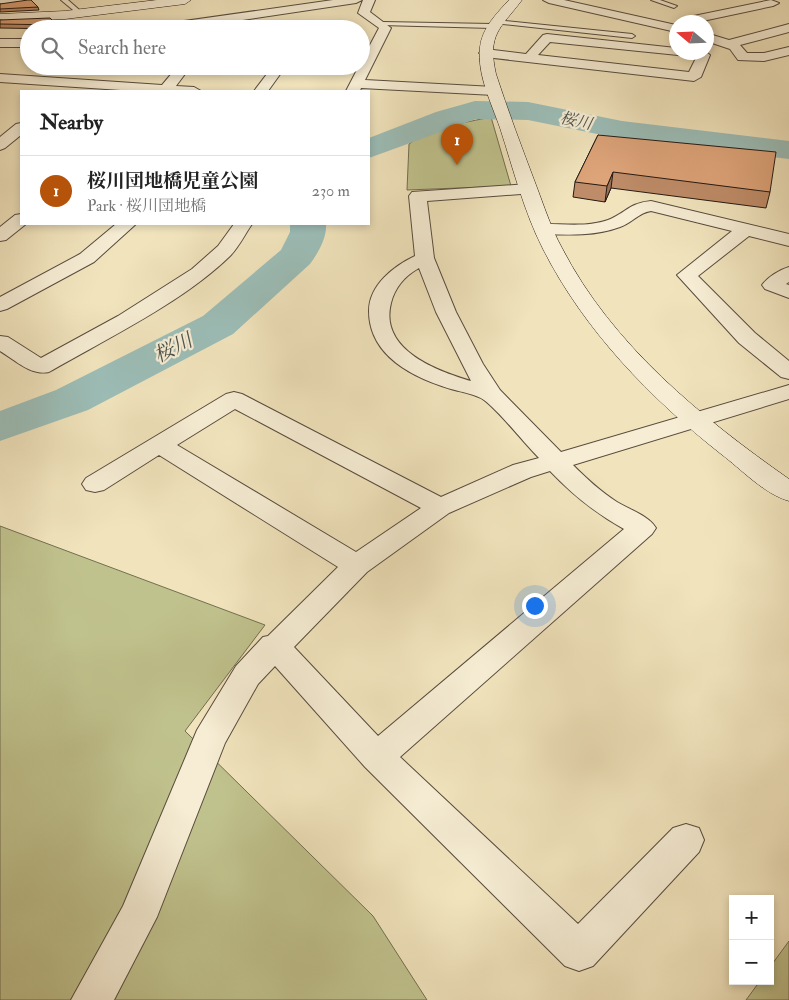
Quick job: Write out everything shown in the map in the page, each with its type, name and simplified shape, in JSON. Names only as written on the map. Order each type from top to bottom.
[{"type":"street","points":[[0,3],[23,0]]},
{"type":"street","points":[[0,18],[81,14],[185,0]]},
{"type":"street","points":[[217,20],[356,0]]},
{"type":"street","points":[[369,0],[364,13],[373,21],[382,24],[385,28],[370,58]]},
{"type":"street","points":[[516,0],[494,24],[485,53],[499,103],[528,189],[551,248],[568,278],[590,309],[622,348],[698,421],[758,470],[789,492]]},
{"type":"street","points":[[549,0],[669,26]]},
{"type":"street","points":[[714,16],[772,3]]},
{"type":"street","points":[[224,19],[231,7]]},
{"type":"street","points":[[300,20],[301,8]]},
{"type":"street","points":[[729,44],[789,28]]},
{"type":"street","points":[[529,58],[546,38],[669,51]]},
{"type":"street","points":[[714,40],[734,46],[743,57],[764,57],[789,51]]},
{"type":"street","points":[[0,43],[20,43]]},
{"type":"street","points":[[485,53],[694,77],[702,60]]},
{"type":"street","points":[[85,84],[94,75]]},
{"type":"street","points":[[166,89],[178,75]]},
{"type":"street","points":[[261,90],[273,75]]},
{"type":"street","points":[[362,75],[355,88],[499,103]]},
{"type":"street","points":[[0,78],[180,90]]},
{"type":"street","points":[[0,125],[20,125]]},
{"type":"street","points":[[0,145],[20,126]]},
{"type":"street","points":[[377,757],[642,528],[593,497],[555,462],[524,426],[491,394],[472,364],[446,312],[425,258],[418,196],[528,189]]},
{"type":"street","points":[[545,229],[589,229],[610,225],[620,221],[632,209],[651,206],[789,240]]},
{"type":"street","points":[[0,236],[20,220]]},
{"type":"street","points":[[0,305],[88,258],[126,225]]},
{"type":"street","points":[[0,342],[41,367],[126,320],[198,273],[225,250],[242,225]]},
{"type":"street","points":[[746,228],[687,276],[748,338],[789,372]]},
{"type":"street","points":[[425,258],[410,264],[386,284],[378,302],[380,321],[389,345],[415,367],[444,380],[491,394]]},
{"type":"street","points":[[789,273],[772,285],[789,292]]},
{"type":"street","points":[[92,1000],[138,917],[209,740],[247,675],[274,645],[356,565],[440,507],[522,471],[698,421],[789,392]]},
{"type":"street","points":[[95,484],[234,399],[440,507]]},
{"type":"street","points":[[160,445],[356,565]]},
{"type":"street","points":[[274,645],[377,757],[579,952],[686,840]]},
{"type":"lane","points":[[64,0],[81,14]]},
{"type":"lane","points":[[654,0],[674,6]]},
{"type":"lane","points":[[382,24],[494,24],[632,36]]},
{"type":"green space","points":[[491,117],[511,186],[407,190],[409,144],[428,133]]},
{"type":"green space","points":[[0,526],[265,625],[185,731],[373,916],[427,1000],[0,1000]]},
{"type":"green space","points":[[789,941],[789,1000],[746,1000],[757,985],[774,985],[774,962]]},
{"type":"building","points":[[31,0],[38,7],[0,9],[0,4]]},
{"type":"building","points":[[50,18],[52,20],[20,20],[20,24],[0,24],[0,20]]},
{"type":"building","points":[[598,135],[776,152],[770,192],[613,172],[607,186],[575,182]]},
{"type":"waterway","name":"桜川","points":[[370,149],[446,118],[475,110],[528,111],[622,130],[789,150]]},
{"type":"waterway","name":"桜川","points":[[0,427],[72,400],[218,325],[297,256],[308,232],[308,225]]},
{"type":"place","name":"桜川団地橋児童公園","points":[[457,165]]}]
